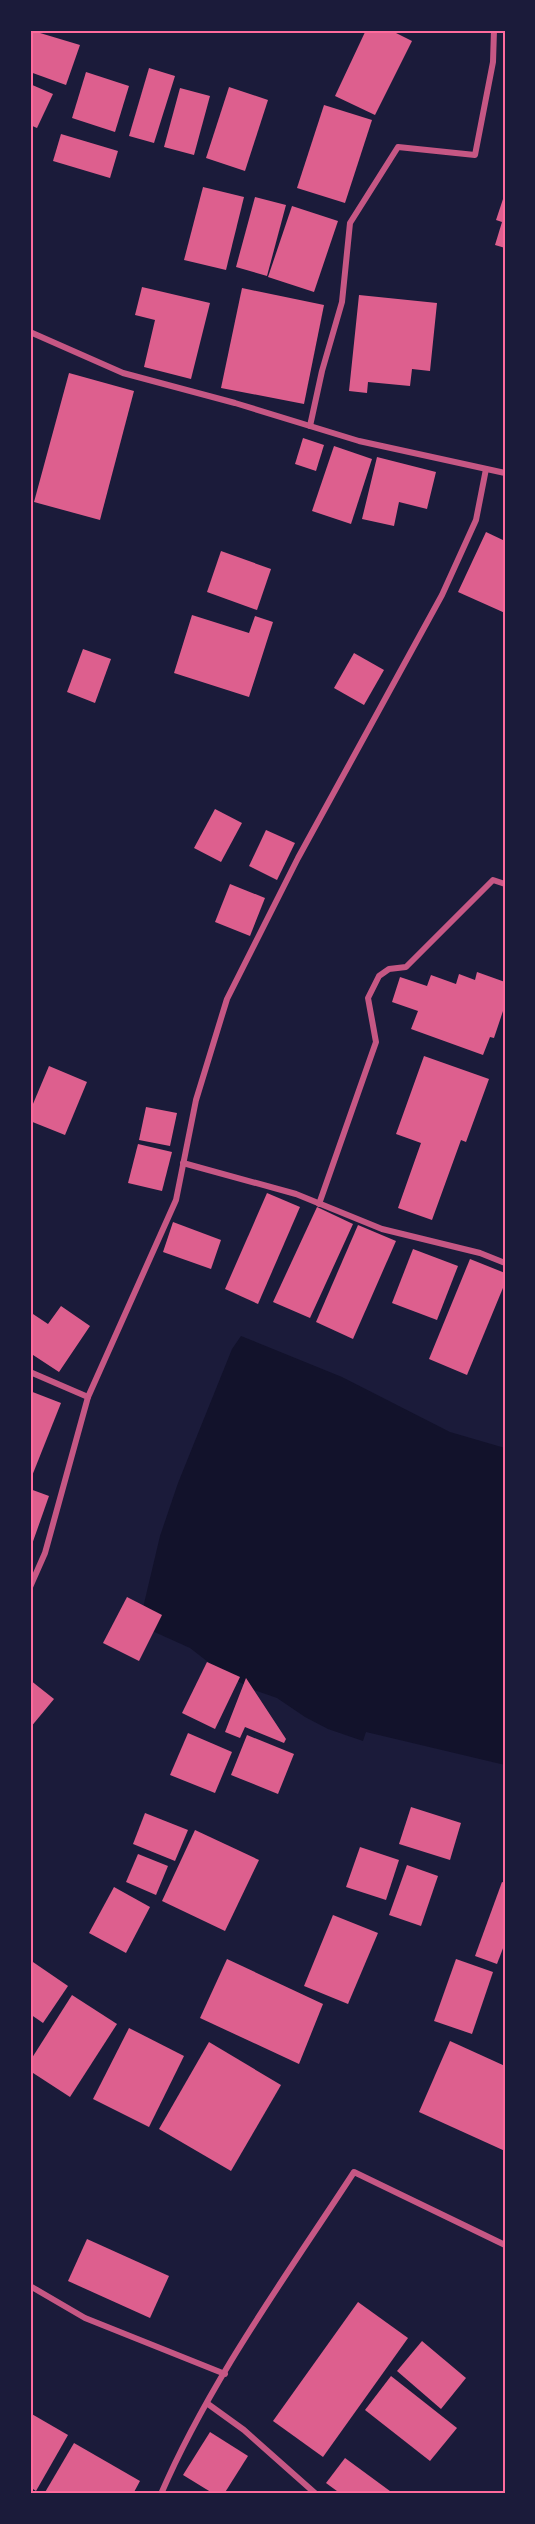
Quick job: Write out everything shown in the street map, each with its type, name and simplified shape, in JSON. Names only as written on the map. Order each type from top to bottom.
[{"type":"street","points":[[310,426],[322,371],[342,302],[350,223],[398,147],[475,155],[493,62],[494,30]]},
{"type":"street","points":[[30,332],[123,373],[234,403],[359,441],[505,473]]},
{"type":"street","points":[[30,1587],[45,1554],[88,1397],[176,1200],[196,1100],[227,999],[298,858],[442,595],[476,520],[486,469]]},
{"type":"street","points":[[319,1204],[376,1042],[368,998],[379,976],[389,969],[406,967],[493,880],[505,884]]},
{"type":"street","points":[[183,1163],[296,1194],[382,1229],[480,1253],[505,1263]]},
{"type":"street","points":[[30,1372],[88,1397]]},
{"type":"street","points":[[161,2494],[175,2462],[225,2374],[354,2172],[505,2245]]},
{"type":"street","points":[[30,2286],[85,2318],[225,2374]]},
{"type":"street","points":[[208,2404],[244,2430],[316,2494]]},
{"type":"shaded area","points":[[241,1336],[342,1377],[450,1432],[505,1448],[505,1765],[366,1732],[363,1741],[328,1729],[277,1698],[254,1690],[221,1672],[190,1648],[150,1630],[142,1612],[160,1536],[178,1483],[232,1349]]},
{"type":"building","points":[[30,30],[80,45],[66,85],[30,72]]},
{"type":"building","points":[[366,30],[390,30],[412,41],[375,115],[335,96]]},
{"type":"building","points":[[149,68],[175,76],[154,143],[129,136]]},
{"type":"building","points":[[86,72],[129,86],[115,132],[72,118]]},
{"type":"building","points":[[30,84],[53,94],[37,128],[30,125]]},
{"type":"building","points":[[229,87],[268,100],[245,171],[206,158]]},
{"type":"building","points":[[180,88],[210,96],[194,155],[164,147]]},
{"type":"building","points":[[324,105],[372,120],[345,203],[297,188]]},
{"type":"building","points":[[61,134],[118,151],[110,178],[53,161]]},
{"type":"building","points":[[203,187],[244,197],[226,270],[184,260]]},
{"type":"building","points":[[505,193],[505,248],[495,245],[502,222],[496,220]]},
{"type":"building","points":[[255,197],[286,205],[267,276],[236,267]]},
{"type":"building","points":[[292,206],[338,221],[314,292],[268,277]]},
{"type":"building","points":[[142,287],[210,303],[191,379],[144,367],[155,320],[135,315]]},
{"type":"building","points":[[242,288],[324,305],[304,404],[221,388]]},
{"type":"building","points":[[359,295],[437,303],[430,371],[412,369],[410,386],[368,382],[367,393],[349,391]]},
{"type":"building","points":[[69,373],[134,391],[100,520],[34,502]]},
{"type":"building","points":[[303,438],[324,445],[316,471],[295,464]]},
{"type":"building","points":[[334,446],[372,459],[351,524],[312,511]]},
{"type":"building","points":[[377,457],[436,472],[427,509],[399,502],[394,526],[362,519]]},
{"type":"building","points":[[486,532],[505,541],[505,613],[458,592]]},
{"type":"building","points":[[221,551],[271,569],[257,610],[207,592]]},
{"type":"building","points":[[192,615],[249,633],[255,616],[273,622],[249,697],[174,673]]},
{"type":"building","points":[[83,649],[111,659],[95,703],[67,692]]},
{"type":"building","points":[[354,653],[384,670],[364,705],[334,688]]},
{"type":"building","points":[[215,809],[242,823],[221,862],[194,848]]},
{"type":"building","points":[[266,830],[295,843],[277,880],[249,866]]},
{"type":"building","points":[[230,884],[265,898],[250,936],[215,922]]},
{"type":"building","points":[[477,972],[505,982],[505,1005],[494,1038],[490,1037],[483,1055],[411,1029],[418,1011],[392,1002],[400,977],[427,986],[431,975],[456,984],[459,974],[475,980]]},
{"type":"building","points":[[424,1056],[489,1079],[466,1142],[461,1140],[432,1220],[398,1208],[421,1143],[396,1134]]},
{"type":"building","points":[[49,1066],[87,1082],[65,1135],[30,1121],[30,1111]]},
{"type":"building","points":[[146,1107],[177,1113],[170,1146],[139,1140]]},
{"type":"building","points":[[138,1144],[172,1152],[162,1191],[128,1183]]},
{"type":"building","points":[[267,1193],[300,1207],[258,1304],[225,1289]]},
{"type":"building","points":[[317,1207],[353,1224],[310,1318],[273,1302]]},
{"type":"building","points":[[173,1222],[221,1240],[211,1269],[163,1252]]},
{"type":"building","points":[[358,1225],[396,1241],[353,1339],[316,1322]]},
{"type":"building","points":[[413,1249],[458,1266],[437,1320],[392,1303]]},
{"type":"building","points":[[470,1259],[505,1273],[505,1283],[467,1375],[429,1359]]},
{"type":"building","points":[[61,1306],[90,1326],[59,1372],[30,1353],[30,1312],[48,1324]]},
{"type":"building","points":[[30,1391],[61,1403],[30,1481]]},
{"type":"building","points":[[30,1489],[49,1496],[30,1550]]},
{"type":"building","points":[[127,1597],[162,1615],[139,1661],[103,1643]]},
{"type":"building","points":[[207,1662],[240,1677],[215,1729],[182,1713]]},
{"type":"building","points":[[246,1678],[286,1739],[284,1743],[245,1727],[240,1738],[225,1732]]},
{"type":"building","points":[[30,1680],[54,1699],[30,1728]]},
{"type":"building","points":[[188,1733],[232,1752],[215,1793],[170,1775]]},
{"type":"building","points":[[247,1735],[294,1754],[278,1794],[231,1775]]},
{"type":"building","points":[[411,1807],[461,1823],[450,1860],[399,1844]]},
{"type":"building","points":[[145,1813],[188,1830],[175,1861],[133,1844]]},
{"type":"building","points":[[195,1830],[259,1860],[225,1931],[162,1901]]},
{"type":"building","points":[[360,1847],[399,1860],[386,1900],[346,1887]]},
{"type":"building","points":[[138,1854],[168,1866],[156,1895],[126,1882]]},
{"type":"building","points":[[407,1865],[438,1876],[421,1926],[389,1915]]},
{"type":"building","points":[[502,1882],[505,1883],[505,1943],[497,1964],[475,1956]]},
{"type":"building","points":[[114,1887],[150,1907],[126,1953],[89,1933]]},
{"type":"building","points":[[333,1915],[378,1933],[348,2004],[304,1986]]},
{"type":"building","points":[[227,1959],[323,2004],[299,2064],[200,2018]]},
{"type":"building","points":[[456,1959],[493,1972],[472,2034],[434,2021]]},
{"type":"building","points":[[30,1960],[68,1986],[43,2023],[30,2014]]},
{"type":"building","points":[[72,1995],[117,2024],[70,2097],[30,2071],[30,2061]]},
{"type":"building","points":[[129,2028],[184,2056],[149,2127],[93,2099]]},
{"type":"building","points":[[450,2041],[505,2066],[505,2151],[419,2112]]},
{"type":"building","points":[[209,2042],[281,2085],[231,2171],[159,2129]]},
{"type":"building","points":[[87,2239],[169,2276],[150,2318],[68,2281]]},
{"type":"building","points":[[358,2302],[408,2338],[323,2457],[273,2421]]},
{"type":"building","points":[[422,2341],[466,2378],[441,2409],[397,2371]]},
{"type":"building","points":[[391,2376],[457,2428],[430,2461],[365,2410]]},
{"type":"building","points":[[30,2413],[68,2435],[36,2491],[30,2487]]},
{"type":"building","points":[[210,2432],[248,2456],[224,2494],[214,2494],[183,2475]]},
{"type":"building","points":[[74,2443],[140,2481],[133,2494],[44,2494]]},
{"type":"building","points":[[345,2458],[394,2494],[341,2494],[326,2483]]}]
